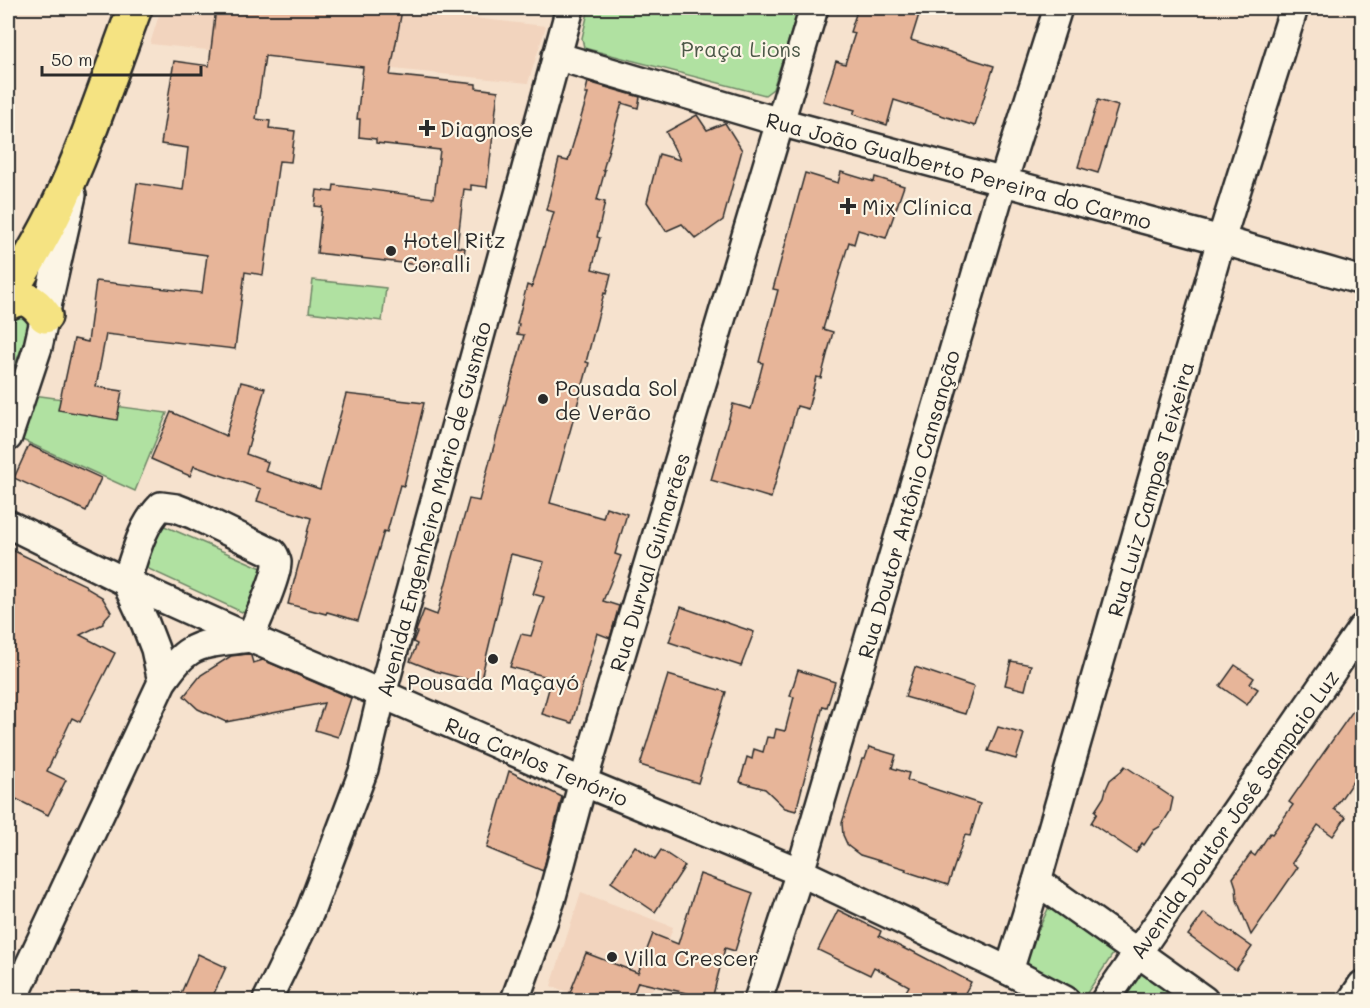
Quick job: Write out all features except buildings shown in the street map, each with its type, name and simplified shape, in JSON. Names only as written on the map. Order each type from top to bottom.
[{"type":"main road","points":[[8,296],[55,212],[82,150],[135,8]]},
{"type":"main road","points":[[8,265],[46,190],[82,150]]},
{"type":"main road","points":[[8,303],[18,299],[27,300],[37,305],[45,316]]},
{"type":"street","name":"Avenida Engenheiro Mário de Gusmão","points":[[267,1000],[310,912],[364,769],[382,694],[570,8]]},
{"type":"street","name":"Rua Durval Guimarães","points":[[515,1000],[551,900],[583,782],[814,8]]},
{"type":"street","name":"Rua Doutor Antônio Cansanção","points":[[758,1000],[800,872],[1004,182],[1058,8]]},
{"type":"street","name":"Rua Luiz Campos Teixeira","points":[[1009,971],[1037,881],[1221,240],[1294,8]]},
{"type":"street","name":"Rua João Gualberto Pereira do Carmo","points":[[556,56],[780,122],[1221,240],[1362,281]]},
{"type":"street","points":[[8,438],[38,347],[82,150]]},
{"type":"street","points":[[8,998],[13,1000],[162,682],[178,661],[192,650],[212,643],[250,638],[272,582],[277,560],[273,553],[176,508],[161,506],[144,529],[126,582],[152,640],[162,682]]},
{"type":"street","name":"Rua Carlos Tenório","points":[[8,524],[126,582],[250,638],[583,782],[800,872],[1065,1000]]},
{"type":"street","name":"Avenida Doutor José Sampaio Luz","points":[[1105,1000],[1362,628]]},
{"type":"street","points":[[1037,881],[1204,1000]]},
{"type":"street","points":[[1352,1000],[1362,985]]},
{"type":"shaded area","points":[[161,8],[379,8],[546,26],[528,83],[150,44]]},
{"type":"shaded area","name":"Villa Crescer","points":[[581,892],[673,927],[649,1000],[590,1000],[551,986]]},
{"type":"green space","name":"Praça Lions","points":[[589,8],[799,8],[773,89],[765,95],[584,48],[582,38]]},
{"type":"green space","points":[[313,280],[386,288],[382,321],[309,312]]},
{"type":"green space","points":[[8,311],[35,312],[8,384]]},
{"type":"green space","points":[[33,395],[167,413],[135,491],[18,438]]},
{"type":"green space","points":[[162,525],[264,569],[244,613],[140,565]]},
{"type":"green space","points":[[1053,898],[1119,945],[1085,996],[1023,964]]},
{"type":"green space","points":[[1148,966],[1196,1000],[1118,1000],[1124,983]]},
{"type":"place","name":"Diagnose","points":[[427,128]]},
{"type":"place","name":"Mix Clínica","points":[[848,206]]},
{"type":"place","name":"Hotel Ritz Coralli","points":[[391,251]]},
{"type":"place","name":"Pousada Sol de Verão","points":[[543,399]]},
{"type":"place","name":"Pousada Maçayó","points":[[493,659]]},
{"type":"place","name":"Villa Crescer","points":[[612,957]]}]
